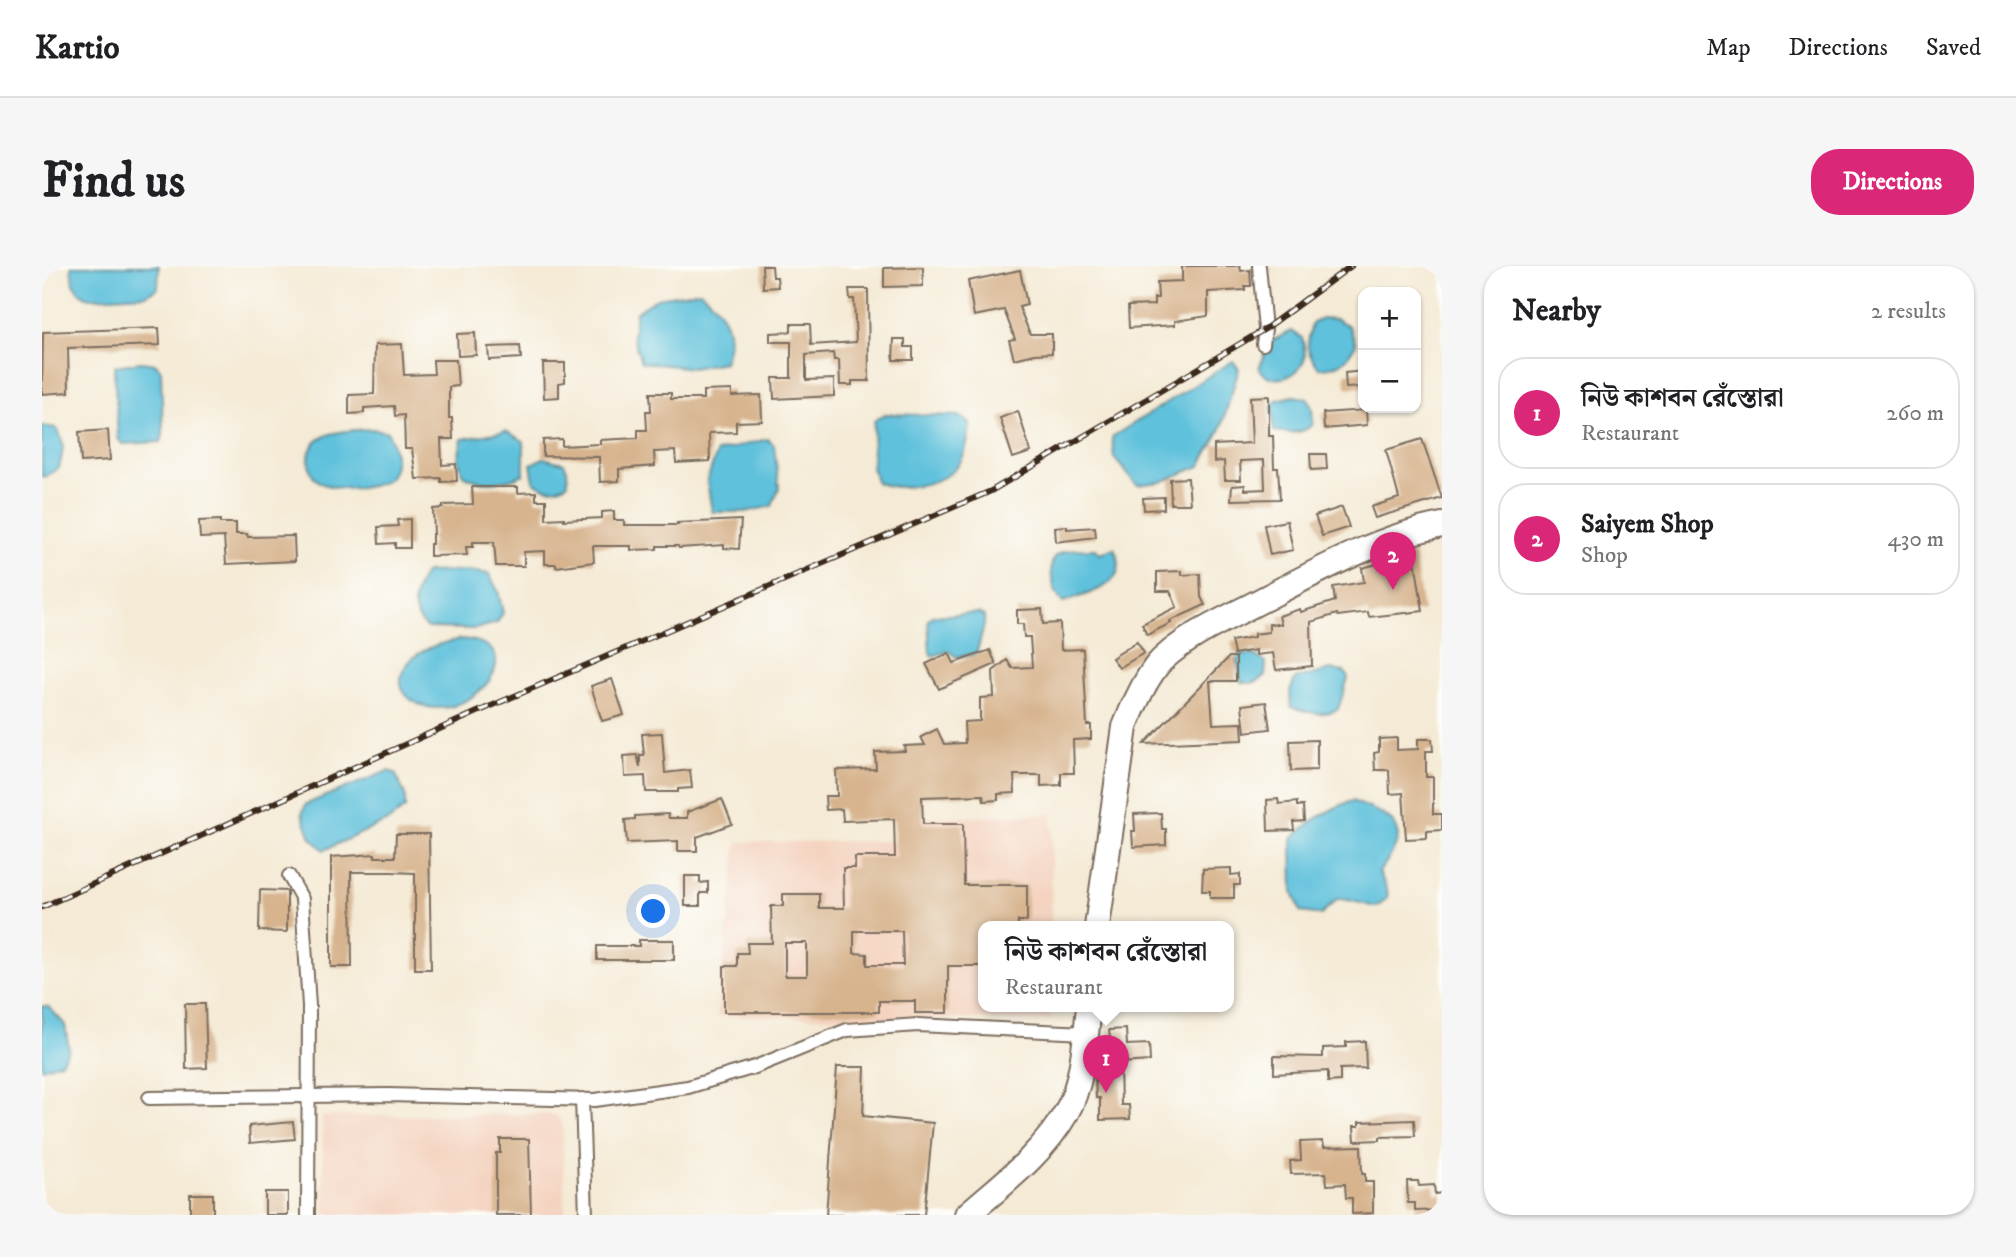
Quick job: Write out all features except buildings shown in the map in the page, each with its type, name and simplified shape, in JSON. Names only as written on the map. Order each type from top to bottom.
[{"type":"highway","points":[[1098,921],[1125,727],[1134,705],[1162,659],[1205,629],[1336,562],[1416,530],[1442,525]]},
{"type":"highway","points":[[976,1212],[1034,1155],[1066,1112],[1083,1062],[1088,1012]]},
{"type":"street","points":[[1259,266],[1265,329],[1263,344]]},
{"type":"street","points":[[289,876],[302,899],[309,1006],[308,1215]]},
{"type":"street","points":[[149,1098],[308,1095],[595,1100],[688,1087],[755,1067],[847,1030],[918,1025],[1086,1033]]},
{"type":"street","points":[[582,1099],[586,1215]]},
{"type":"shaded area","points":[[1052,814],[1051,921],[978,921],[978,1012],[1051,1012],[1050,1020],[717,1016],[737,842],[893,841],[894,850],[909,850],[908,819]]},
{"type":"shaded area","points":[[322,1116],[557,1116],[563,1125],[565,1215],[324,1215]]},
{"type":"water","points":[[71,266],[159,266],[158,288],[146,295],[89,298],[77,289]]},
{"type":"water","points":[[700,291],[716,306],[726,322],[729,341],[724,362],[692,368],[641,362],[633,337],[636,312],[657,298]]},
{"type":"water","points":[[1322,318],[1336,319],[1349,326],[1356,344],[1341,363],[1319,368],[1311,357],[1308,343],[1312,324]]},
{"type":"water","points":[[1292,331],[1302,338],[1305,351],[1301,367],[1283,378],[1264,374],[1259,368],[1269,342]]},
{"type":"water","points":[[1233,361],[1239,369],[1220,431],[1200,466],[1161,482],[1137,485],[1114,458],[1112,437]]},
{"type":"water","points":[[141,362],[156,364],[161,370],[163,435],[161,442],[122,444],[118,438],[114,366]]},
{"type":"water","points":[[1294,396],[1308,399],[1312,408],[1313,424],[1300,432],[1274,431],[1272,406],[1277,400]]},
{"type":"water","points":[[885,414],[959,416],[970,423],[964,456],[951,472],[931,482],[896,487],[876,482],[872,467],[874,421]]},
{"type":"water","points":[[42,426],[56,428],[63,447],[59,468],[45,477],[42,476]]},
{"type":"water","points":[[372,429],[388,432],[393,447],[394,469],[387,480],[368,487],[345,488],[325,485],[316,479],[309,462],[310,451],[315,443],[331,434]]},
{"type":"water","points":[[506,431],[524,441],[524,474],[494,482],[478,481],[463,475],[458,459],[462,439]]},
{"type":"water","points":[[767,439],[774,445],[779,488],[772,506],[745,512],[712,512],[707,481],[717,452]]},
{"type":"water","points":[[543,458],[564,463],[568,483],[551,489],[534,482],[531,464]]},
{"type":"water","points":[[1114,548],[1119,561],[1118,571],[1113,579],[1095,591],[1063,602],[1059,598],[1051,572],[1057,555],[1081,549],[1096,549],[1100,554]]},
{"type":"water","points":[[467,571],[489,574],[498,591],[503,613],[497,623],[475,629],[427,628],[417,615],[414,601],[426,572]]},
{"type":"water","points":[[978,613],[984,616],[984,620],[977,652],[956,657],[949,651],[932,656],[928,620],[933,616]]},
{"type":"water","points":[[460,639],[481,643],[493,651],[496,663],[492,675],[483,687],[470,698],[455,705],[438,708],[418,704],[410,699],[401,686],[401,678],[411,660],[428,649]]},
{"type":"water","points":[[1252,654],[1266,662],[1265,676],[1254,682],[1241,682],[1237,661],[1239,655]]},
{"type":"water","points":[[1331,670],[1345,672],[1348,678],[1338,709],[1320,713],[1291,707],[1290,691],[1295,679]]},
{"type":"water","points":[[388,771],[395,773],[405,795],[405,808],[390,820],[324,850],[311,838],[302,813],[306,804]]},
{"type":"water","points":[[1352,801],[1381,813],[1396,826],[1396,844],[1379,872],[1388,898],[1377,907],[1337,899],[1321,915],[1301,912],[1293,892],[1292,839],[1320,816]]},
{"type":"water","points":[[42,1006],[49,1007],[65,1025],[69,1049],[61,1062],[42,1068]]},
{"type":"railway","points":[[42,907],[482,710],[991,491],[1265,329],[1351,266]]},
{"type":"place","name":"Saiyem Shop","points":[[1393,590]]},
{"type":"place","name":"নিউ কাশবন রেঁস্তোরা","points":[[1106,1093]]}]
